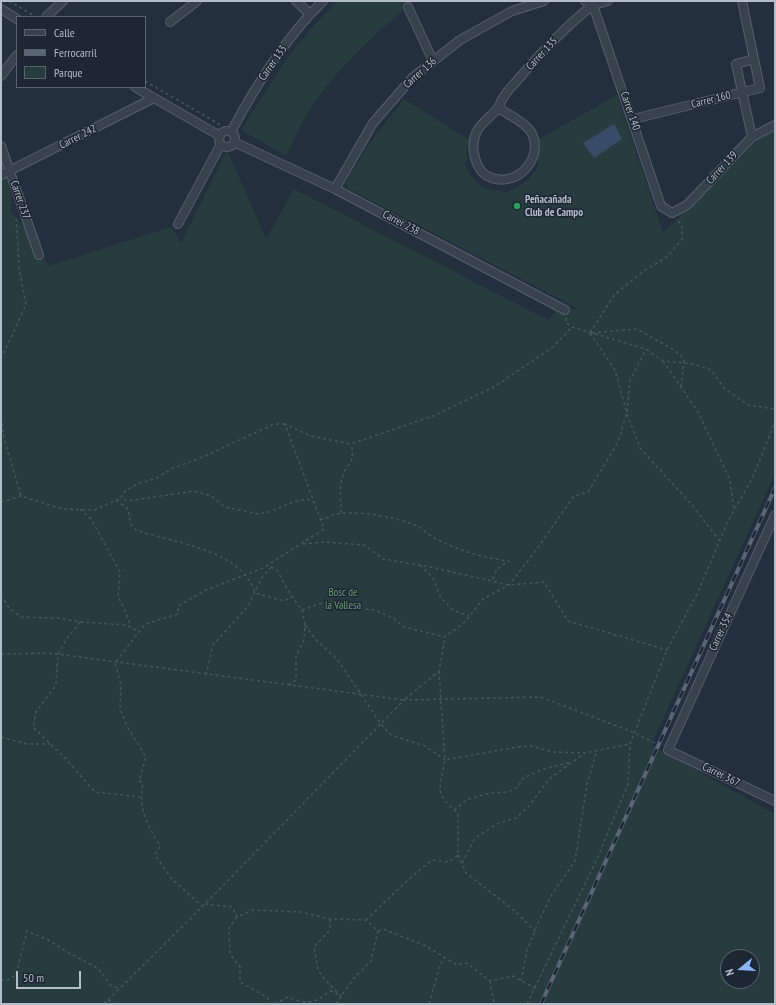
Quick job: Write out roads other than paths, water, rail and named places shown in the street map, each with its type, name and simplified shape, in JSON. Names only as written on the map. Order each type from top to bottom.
[{"type":"street","points":[[47,16],[63,1]]},
{"type":"street","points":[[170,22],[197,1]]},
{"type":"street","points":[[296,1],[310,14]]},
{"type":"street","name":"Carrer 133","points":[[228,129],[279,54],[310,14],[323,1]]},
{"type":"street","name":"Carrer 136","points":[[335,189],[373,123],[412,78],[460,40],[512,11],[544,1]]},
{"type":"street","points":[[585,1],[593,5],[608,1]]},
{"type":"street","points":[[742,1],[754,59],[736,64],[752,137]]},
{"type":"street","name":"Carrer 135","points":[[498,108],[529,129],[534,142],[530,165],[520,174],[506,181],[491,178],[479,168],[474,152],[476,132],[488,117],[498,108],[502,99],[514,84],[576,18],[593,5]]},
{"type":"street","name":"Carrer 140","points":[[593,5],[633,119],[661,206],[672,213]]},
{"type":"street","points":[[408,7],[433,61]]},
{"type":"street","points":[[1,9],[16,17]]},
{"type":"street","points":[[1,76],[16,56]]},
{"type":"street","name":"Carrer 160","points":[[633,119],[760,88],[754,59]]},
{"type":"street","points":[[137,88],[220,136]]},
{"type":"street","name":"Carrer 242","points":[[1,175],[154,98]]},
{"type":"street","name":"Carrer 139","points":[[672,213],[687,205],[752,137],[775,125]]},
{"type":"street","points":[[220,136],[228,129],[235,137],[234,142],[228,147],[221,144]]},
{"type":"street","points":[[178,224],[221,144],[220,136]]},
{"type":"street","name":"Carrer 238","points":[[234,142],[335,189],[565,310]]},
{"type":"street","name":"Carrer 237","points":[[1,146],[39,255]]},
{"type":"street","name":"Carrer 354","points":[[668,750],[775,515]]},
{"type":"street","name":"Carrer 367","points":[[668,750],[775,800]]},
{"type":"water","points":[[614,124],[622,139],[594,158],[583,143]]},
{"type":"railway","points":[[541,1004],[775,488]]},
{"type":"place","name":"Peñacañada Club de Campo","points":[[517,206]]},
{"type":"park label","name":"Bosc de la Vallesa","points":[[343,599]]}]
